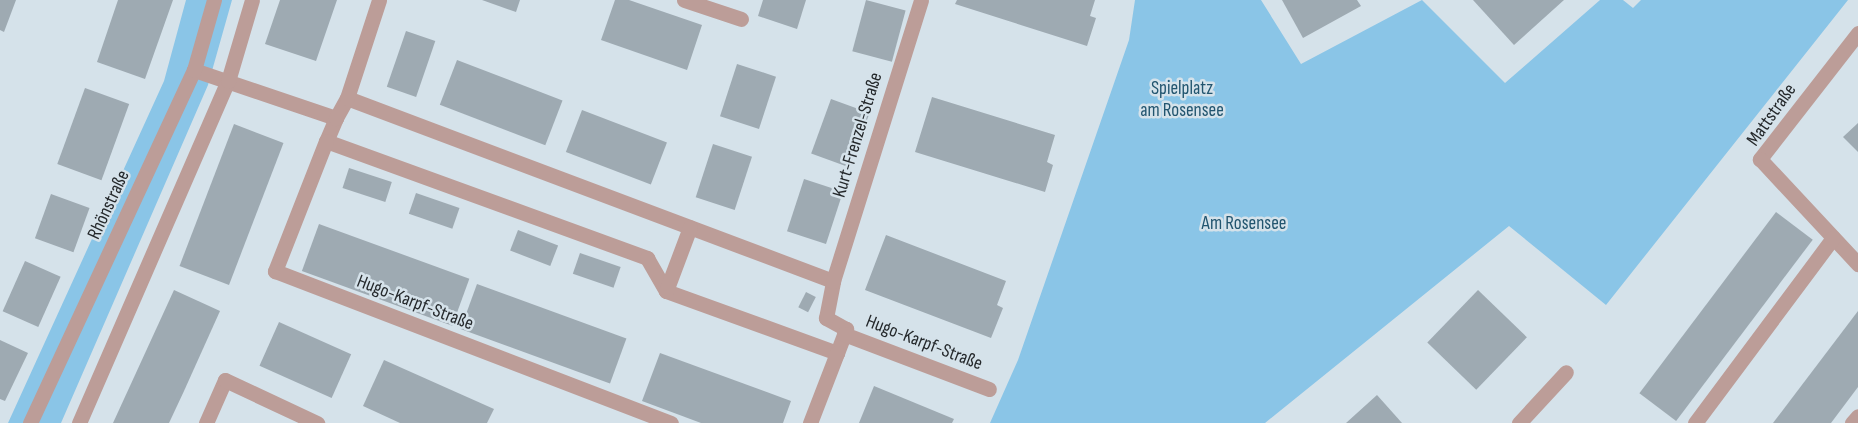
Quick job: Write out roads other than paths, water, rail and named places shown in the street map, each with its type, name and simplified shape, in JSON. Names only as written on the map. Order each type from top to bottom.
[{"type":"street","name":"Rhönstraße","points":[[30,423],[194,70],[214,0]]},
{"type":"street","points":[[79,423],[228,81],[252,0]]},
{"type":"street","points":[[379,0],[347,98],[833,281]]},
{"type":"street","points":[[684,0],[741,19]]},
{"type":"street","name":"Kurt-Frenzel-Straße","points":[[833,281],[921,0]]},
{"type":"street","name":"Mattstraße","points":[[1858,33],[1760,159],[1858,264]]},
{"type":"street","points":[[194,70],[336,118]]},
{"type":"street","name":"Hugo-Karpf-Straße","points":[[347,98],[326,141],[275,271],[671,423]]},
{"type":"street","points":[[326,141],[647,258],[666,291],[837,353]]},
{"type":"street","points":[[666,291],[690,227]]},
{"type":"street","points":[[1695,423],[1832,238]]},
{"type":"street","name":"Hugo-Karpf-Straße","points":[[810,423],[846,329],[826,318],[833,281]]},
{"type":"street","name":"Hugo-Karpf-Straße","points":[[844,334],[989,389]]},
{"type":"street","points":[[1519,423],[1566,372]]},
{"type":"street","points":[[206,423],[225,380],[317,423]]},
{"type":"street","points":[[1852,423],[1858,416]]},
{"type":"park label","name":"Spielplatz am Rosensee","points":[[1182,100]]},
{"type":"park label","name":"Am Rosensee","points":[[1244,224]]}]
